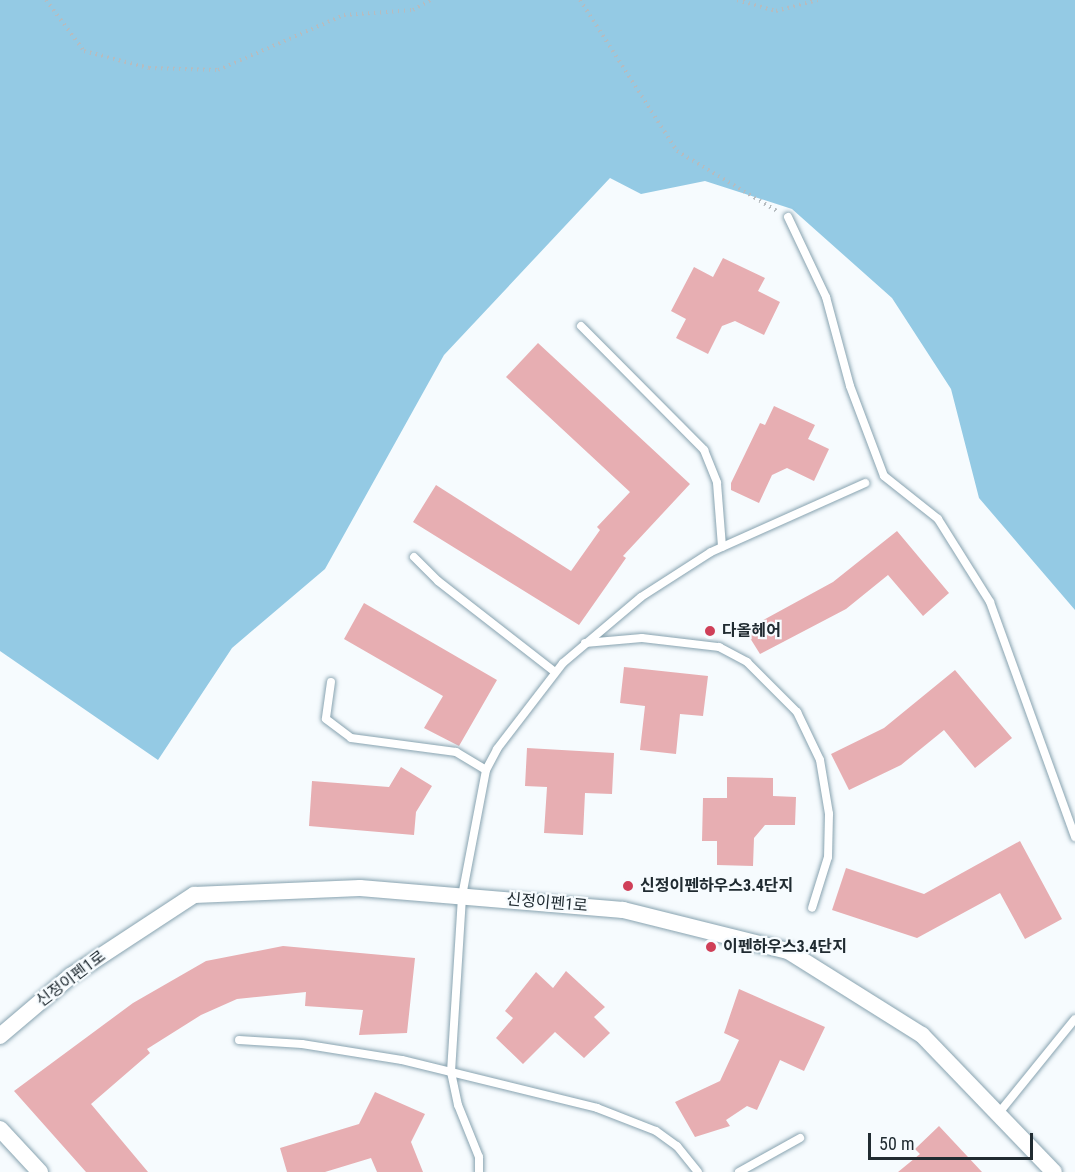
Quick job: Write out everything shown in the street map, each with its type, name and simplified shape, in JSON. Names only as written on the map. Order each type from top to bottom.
[{"type":"street","name":"신정이펜1로","points":[[0,1036],[72,975],[194,895],[360,888],[623,910],[788,951],[922,1035],[1054,1172]]},
{"type":"street","points":[[0,1129],[40,1172]]},
{"type":"lane","points":[[788,218],[826,297],[850,386],[884,476],[938,519],[990,602],[1075,837]]},
{"type":"lane","points":[[581,326],[704,450],[717,483],[722,547]]},
{"type":"lane","points":[[478,1172],[480,1157],[458,1105],[451,1072],[462,896],[486,770],[521,714],[555,672],[585,643],[673,574],[722,547],[865,483]]},
{"type":"lane","points":[[414,557],[438,581],[555,672]]},
{"type":"lane","points":[[585,643],[642,638],[719,648],[747,662],[797,711],[820,760],[830,814],[828,857],[812,908]]},
{"type":"lane","points":[[331,682],[326,719],[351,738],[456,752],[486,770]]},
{"type":"lane","points":[[998,1114],[1075,1019]]},
{"type":"lane","points":[[239,1040],[302,1044],[451,1072],[597,1108],[656,1131],[677,1146],[698,1172]]},
{"type":"lane","points":[[739,1172],[800,1138]]},
{"type":"path","points":[[46,0],[84,51],[149,68],[218,70],[344,15],[413,10],[430,0]]},
{"type":"path","points":[[580,0],[677,152],[788,218]]},
{"type":"path","points":[[737,0],[776,11],[818,0]]},
{"type":"shaded area","points":[[0,0],[1075,0],[1075,610],[979,498],[951,389],[892,298],[792,209],[705,181],[641,194],[610,178],[444,355],[325,569],[232,648],[158,760],[0,651]]},
{"type":"building","points":[[723,258],[765,278],[758,291],[780,302],[764,335],[735,321],[722,326],[708,354],[676,338],[686,319],[671,311],[694,267],[713,277]]},
{"type":"building","points":[[538,343],[690,484],[623,556],[626,558],[579,625],[413,522],[436,485],[571,571],[600,530],[597,527],[630,492],[506,377]]},
{"type":"building","points":[[774,406],[815,425],[808,439],[829,449],[814,481],[787,468],[772,475],[759,503],[731,490],[731,483],[760,423],[765,425]]},
{"type":"building","points":[[897,531],[949,593],[923,616],[888,575],[846,609],[760,654],[745,630],[833,582]]},
{"type":"building","points":[[364,603],[497,680],[459,746],[424,728],[443,696],[344,639]]},
{"type":"building","points":[[624,667],[708,676],[703,716],[680,714],[676,754],[640,750],[645,706],[620,703]]},
{"type":"building","points":[[955,670],[1012,738],[975,768],[944,730],[901,765],[849,790],[831,754],[884,728]]},
{"type":"building","points":[[527,748],[614,753],[612,794],[585,793],[583,835],[544,833],[547,787],[525,786]]},
{"type":"building","points":[[401,767],[432,786],[416,812],[414,835],[309,826],[312,781],[389,787]]},
{"type":"building","points":[[727,777],[773,778],[773,796],[796,797],[795,825],[765,825],[754,838],[753,866],[717,865],[717,841],[702,841],[703,798],[727,798]]},
{"type":"building","points":[[1020,841],[1062,919],[1025,939],[1000,893],[917,938],[832,910],[846,868],[924,894]]},
{"type":"building","points":[[283,946],[415,958],[407,1033],[359,1035],[363,1010],[305,1006],[306,992],[237,999],[201,1015],[147,1049],[150,1053],[91,1104],[148,1172],[86,1172],[14,1091],[133,1003],[206,961]]},
{"type":"building","points":[[566,971],[605,1007],[594,1017],[610,1033],[584,1058],[555,1032],[523,1064],[496,1038],[513,1018],[505,1011],[536,972],[553,988]]},
{"type":"building","points":[[739,989],[825,1027],[804,1071],[780,1060],[757,1110],[747,1106],[726,1120],[730,1126],[695,1137],[675,1102],[720,1081],[739,1040],[724,1033]]},
{"type":"building","points":[[375,1092],[425,1114],[411,1142],[423,1172],[377,1172],[371,1158],[325,1172],[287,1172],[280,1148],[359,1124]]},
{"type":"building","points":[[939,1126],[982,1172],[898,1172],[920,1154],[915,1149]]},
{"type":"place","name":"다올헤어","points":[[710,631]]},
{"type":"place","name":"신정이펜하우스3.4단지","points":[[628,886]]},
{"type":"place","name":"이펜하우스3.4단지","points":[[711,947]]}]
